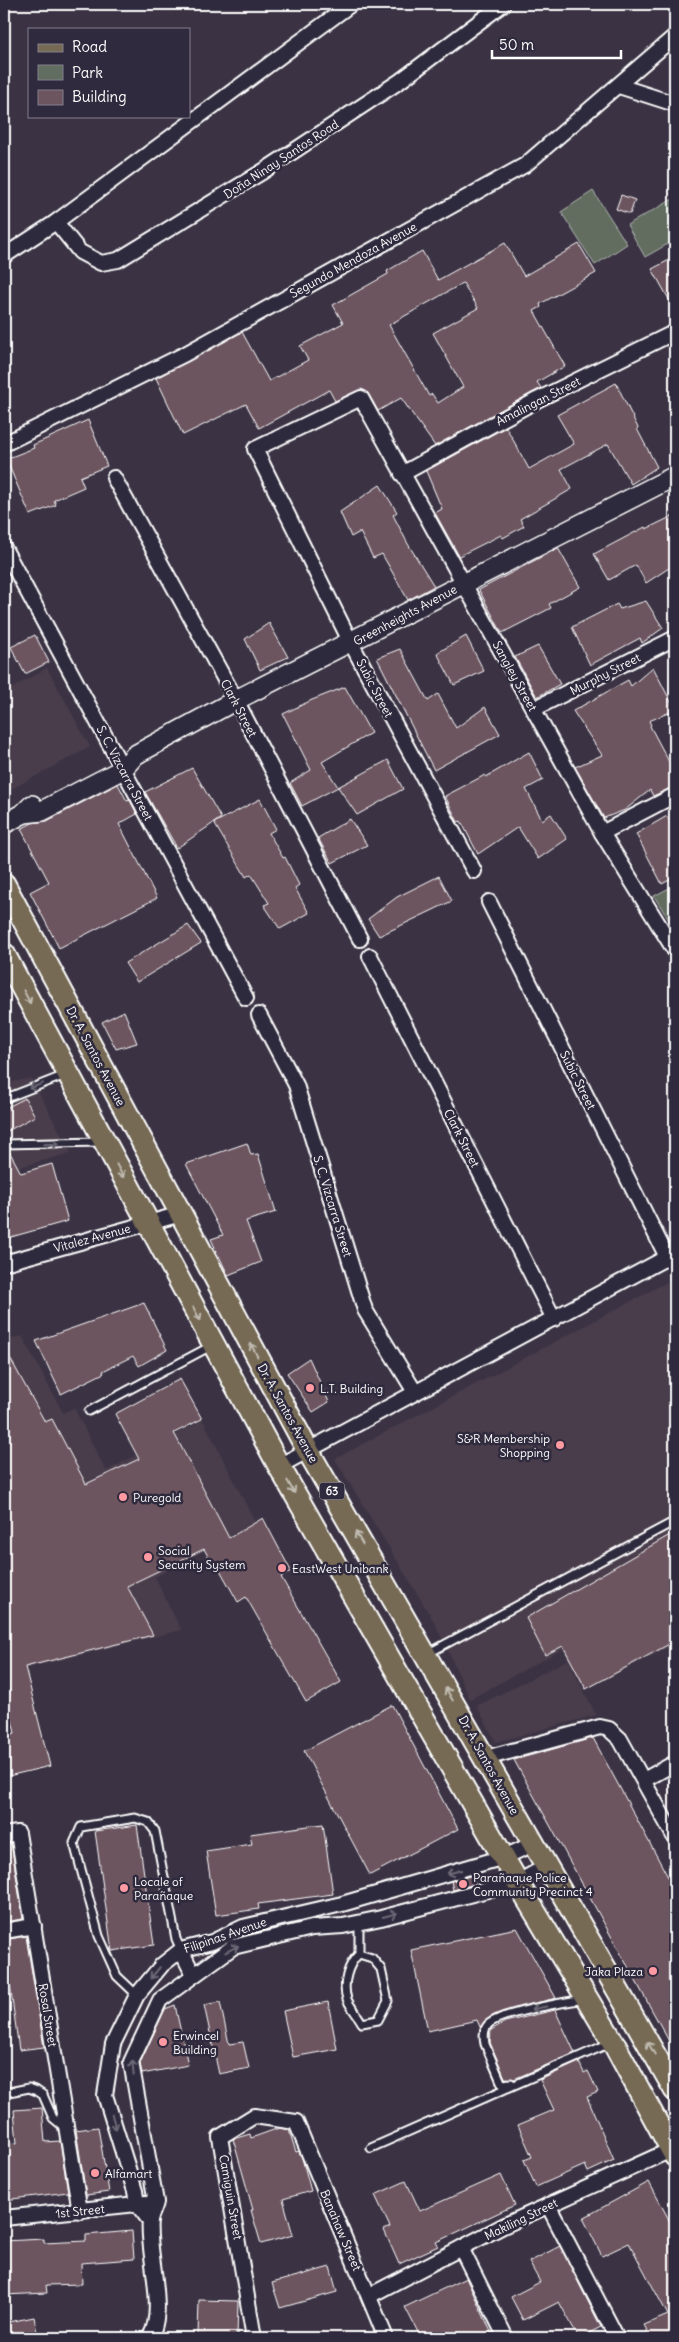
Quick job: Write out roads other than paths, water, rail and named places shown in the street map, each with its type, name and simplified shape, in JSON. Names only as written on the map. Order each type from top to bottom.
[{"type":"main road","name":"Dr. A. Santos Avenue","points":[[4,884],[308,1449],[675,2090]]},
{"type":"main road","name":"63","points":[[4,954],[279,1466],[518,1882],[613,2042],[674,2151]]},
{"type":"street","points":[[4,256],[56,222],[351,4]]},
{"type":"street","name":"Doña Ninay Santos Road","points":[[56,222],[80,252],[101,263],[118,260],[262,172],[400,81],[499,5]]},
{"type":"street","name":"Segundo Mendoza Avenue","points":[[4,444],[185,354],[525,165],[675,36]]},
{"type":"street","points":[[619,86],[675,104]]},
{"type":"street","name":"Amalingan Street","points":[[402,474],[537,400],[675,332]]},
{"type":"street","name":"Sangley Street","points":[[361,398],[602,833],[675,951]]},
{"type":"street","name":"Subic Street","points":[[361,398],[255,450],[351,643],[474,871]]},
{"type":"street","name":"Greenheights Avenue","points":[[4,824],[24,813],[36,800],[125,760],[236,700],[675,476]]},
{"type":"street","name":"Clark Street","points":[[114,478],[236,700],[360,939]]},
{"type":"street","name":"S. C. Vizcarra Street","points":[[4,548],[125,760],[246,998]]},
{"type":"street","name":"Murphy Street","points":[[534,709],[675,638]]},
{"type":"street","points":[[602,833],[675,795]]},
{"type":"street","name":"Subic Street","points":[[490,902],[671,1255]]},
{"type":"street","name":"Clark Street","points":[[370,956],[554,1320]]},
{"type":"street","name":"S. C. Vizcarra Street","points":[[259,1015],[296,1085],[365,1310],[415,1392]]},
{"type":"street","name":"Vitalez Avenue","points":[[4,1263],[181,1214]]},
{"type":"street","points":[[279,1466],[415,1392],[554,1320],[671,1255]]},
{"type":"street","points":[[486,1758],[600,1727],[609,1729],[620,1739],[675,1838]]},
{"type":"street","points":[[644,1780],[675,1763]]},
{"type":"street","name":"Rosal Street","points":[[4,1835],[18,1833],[80,2211]]},
{"type":"street","name":"Filipinas Avenue","points":[[150,2221],[137,2204],[135,2191],[105,2096],[113,2044],[137,1995],[162,1965],[181,1950],[212,1942],[242,1927],[342,1904],[504,1857],[533,1844]]},
{"type":"street","name":"Filipinas Avenue","points":[[149,2338],[154,2332],[157,2298],[150,2221],[156,2202],[131,2062],[160,2000],[193,1974],[234,1947],[312,1928],[359,1923],[518,1882],[546,1867]]},
{"type":"street","points":[[342,1904],[343,1926]]},
{"type":"street","points":[[310,1912],[312,1928]]},
{"type":"street","points":[[4,1931],[34,1926]]},
{"type":"street","points":[[181,1950],[193,1974]]},
{"type":"street","name":"Camiguin Street","points":[[251,2338],[253,2332],[220,2136],[254,2116],[296,2122]]},
{"type":"street","name":"Banahaw Street","points":[[296,2122],[386,2338]]},
{"type":"street","name":"Makiling Street","points":[[369,2296],[548,2205],[674,2151]]},
{"type":"street","name":"1st Street","points":[[4,2218],[156,2202]]},
{"type":"street","points":[[548,2205],[617,2338]]},
{"type":"street","points":[[461,2248],[506,2338]]},
{"type":"lane","points":[[4,1099],[68,1074]]},
{"type":"lane","points":[[4,1144],[104,1142]]},
{"type":"lane","points":[[89,1411],[214,1345]]},
{"type":"lane","points":[[426,1655],[675,1521]]},
{"type":"lane","points":[[137,1995],[117,1976],[99,1936],[74,1843],[80,1827],[94,1823],[135,1818],[148,1822],[155,1832],[176,1939],[181,1950]]},
{"type":"lane","points":[[359,1923],[359,1954],[355,1958],[346,1977],[347,1998],[362,2023],[378,2020],[388,2001],[381,1969],[372,1958],[359,1954]]},
{"type":"lane","points":[[557,2065],[548,2066],[504,2085],[485,2044],[483,2037],[486,2026],[492,2022],[529,2010],[587,1998]]},
{"type":"lane","points":[[370,2148],[613,2042]]},
{"type":"lane","points":[[4,2093],[29,2088],[37,2091],[42,2095],[53,2118],[67,2130]]},
{"type":"place","name":"L.T. Building","points":[[310,1388]]},
{"type":"place","name":"S&R Membership Shopping","points":[[560,1445]]},
{"type":"place","name":"Puregold","points":[[123,1497]]},
{"type":"place","name":"Social Security System","points":[[148,1557]]},
{"type":"place","name":"EastWest Unibank","points":[[282,1568]]},
{"type":"place","name":"Parañaque Police Community Precinct 4","points":[[463,1884]]},
{"type":"place","name":"Locale of Parañaque","points":[[124,1888]]},
{"type":"place","name":"Jaka Plaza","points":[[653,1971]]},
{"type":"place","name":"Erwincel Building","points":[[163,2042]]},
{"type":"place","name":"Alfamart","points":[[95,2173]]}]
